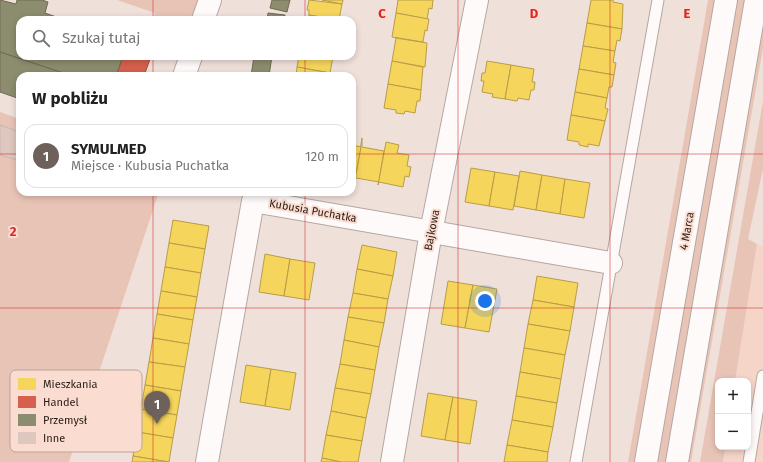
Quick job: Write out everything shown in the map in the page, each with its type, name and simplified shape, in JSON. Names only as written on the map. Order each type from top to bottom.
[{"type":"street","points":[[204,16],[210,0]]},
{"type":"street","name":"Bajkowa","points":[[392,462],[431,232],[477,0]]},
{"type":"street","name":"4 Marca","points":[[646,462],[726,0]]},
{"type":"street","points":[[677,462],[756,0]]},
{"type":"street","points":[[185,72],[190,60]]},
{"type":"street","name":"Kubusia Puchatka","points":[[207,462],[253,201],[611,263]]},
{"type":"lane","points":[[576,462],[658,0]]},
{"type":"lane","points":[[749,462],[763,376]]},
{"type":"shaded area","points":[[117,0],[205,0],[199,16],[154,16],[155,13]]},
{"type":"shaded area","points":[[708,0],[715,0],[636,462],[628,462]]},
{"type":"shaded area","points":[[737,0],[745,0],[665,462],[657,462]]},
{"type":"shaded area","points":[[763,21],[763,48],[691,462],[687,462]]},
{"type":"shaded area","points":[[763,101],[763,169],[748,239],[757,244],[735,378],[715,378],[715,450],[725,450],[723,462],[700,462]]},
{"type":"shaded area","points":[[0,112],[16,118],[16,196],[158,196],[100,370],[10,370],[10,452],[72,452],[69,462],[0,462]]},
{"type":"shaded area","points":[[757,244],[763,246],[763,462],[723,462],[725,450],[751,450],[751,378],[735,378]]},
{"type":"building: Mieszkania","points":[[309,0],[342,4],[340,16],[309,15],[309,10],[307,10]]},
{"type":"building: Mieszkania","points":[[322,0],[343,0],[342,4]]},
{"type":"building: Mieszkania","points":[[398,0],[433,0],[432,9],[429,8],[427,19],[396,13]]},
{"type":"building: Mieszkania","points":[[591,0],[613,0],[613,2],[623,4],[622,29],[587,23]]},
{"type":"building: Mieszkania","points":[[396,13],[429,19],[423,42],[392,37]]},
{"type":"building: Mieszkania","points":[[587,23],[622,29],[620,41],[617,40],[615,51],[583,46]]},
{"type":"building: Mieszkania","points":[[396,38],[427,43],[425,67],[392,61]]},
{"type":"building: Mieszkania","points":[[583,46],[615,51],[613,62],[616,63],[614,75],[579,69]]},
{"type":"building: Mieszkania","points":[[298,60],[332,60],[330,72],[297,67]]},
{"type":"building: Mieszkania","points":[[392,61],[423,67],[421,90],[388,84]]},
{"type":"building: Mieszkania","points":[[487,61],[511,65],[505,99],[492,97],[493,94],[482,92],[484,81],[481,81],[482,73],[485,73]]},
{"type":"building: Mieszkania","points":[[511,65],[534,69],[532,82],[535,82],[534,90],[531,90],[529,100],[518,98],[517,101],[505,99]]},
{"type":"building: Mieszkania","points":[[297,67],[324,72],[296,72]]},
{"type":"building: Mieszkania","points":[[579,69],[614,75],[612,87],[609,87],[607,98],[575,92]]},
{"type":"building: Mieszkania","points":[[388,84],[421,90],[420,101],[417,101],[415,113],[405,111],[404,114],[396,113],[396,110],[384,108]]},
{"type":"building: Mieszkania","points":[[575,92],[607,98],[605,108],[608,109],[605,121],[571,115]]},
{"type":"building: Mieszkania","points":[[571,115],[605,121],[599,146],[588,144],[588,147],[579,145],[579,142],[567,140]]},
{"type":"building: Mieszkania","points":[[362,138],[362,147],[384,151],[379,182],[356,178]]},
{"type":"building: Mieszkania","points":[[386,142],[399,145],[397,153],[409,155],[407,166],[411,167],[409,177],[405,176],[403,187],[379,182],[378,185]]},
{"type":"building: Mieszkania","points":[[356,146],[361,147],[356,173]]},
{"type":"building: Mieszkania","points":[[471,168],[495,172],[489,206],[465,202]]},
{"type":"building: Mieszkania","points":[[520,171],[542,175],[536,210],[514,206]]},
{"type":"building: Mieszkania","points":[[495,172],[519,176],[513,210],[489,206]]},
{"type":"building: Mieszkania","points":[[542,175],[565,179],[560,214],[536,210]]},
{"type":"building: Mieszkania","points":[[565,179],[590,183],[584,218],[560,214]]},
{"type":"building: Mieszkania","points":[[173,220],[209,226],[205,249],[169,243]]},
{"type":"building: Mieszkania","points":[[169,243],[205,249],[201,273],[165,267]]},
{"type":"building: Mieszkania","points":[[362,245],[397,252],[393,276],[357,269]]},
{"type":"building: Mieszkania","points":[[265,254],[290,259],[284,296],[259,292]]},
{"type":"building: Mieszkania","points":[[290,259],[315,263],[309,300],[284,296]]},
{"type":"building: Mieszkania","points":[[165,267],[201,273],[197,297],[161,291]]},
{"type":"building: Mieszkania","points":[[357,269],[393,276],[388,299],[353,293]]},
{"type":"building: Mieszkania","points":[[537,276],[578,283],[574,307],[533,300]]},
{"type":"building: Mieszkania","points":[[448,281],[473,285],[465,328],[441,324]]},
{"type":"building: Mieszkania","points":[[473,285],[497,289],[489,332],[465,328]]},
{"type":"building: Mieszkania","points":[[161,291],[197,297],[193,320],[157,314]]},
{"type":"building: Mieszkania","points":[[353,293],[388,299],[384,323],[348,317]]},
{"type":"building: Mieszkania","points":[[533,300],[574,307],[570,331],[528,324]]},
{"type":"building: Mieszkania","points":[[157,314],[193,320],[189,344],[153,338]]},
{"type":"building: Mieszkania","points":[[348,317],[384,323],[379,347],[344,340]]},
{"type":"building: Mieszkania","points":[[528,324],[570,331],[565,355],[524,348]]},
{"type":"building: Mieszkania","points":[[153,338],[189,344],[185,367],[149,362]]},
{"type":"building: Mieszkania","points":[[344,340],[379,347],[375,370],[340,364]]},
{"type":"building: Mieszkania","points":[[524,348],[565,355],[561,379],[520,372]]},
{"type":"building: Mieszkania","points":[[149,362],[185,367],[181,391],[145,385]]},
{"type":"building: Mieszkania","points":[[340,364],[375,370],[371,394],[335,388]]},
{"type":"building: Mieszkania","points":[[246,365],[271,369],[265,406],[240,402]]},
{"type":"building: Mieszkania","points":[[271,369],[296,373],[290,410],[265,406]]},
{"type":"building: Mieszkania","points":[[520,372],[561,379],[557,403],[516,396]]},
{"type":"building: Mieszkania","points":[[145,385],[181,391],[177,415],[142,409]]},
{"type":"building: Mieszkania","points":[[335,388],[371,394],[366,418],[331,411]]},
{"type":"building: Mieszkania","points":[[428,393],[453,397],[445,440],[421,436]]},
{"type":"building: Mieszkania","points":[[516,396],[557,403],[553,427],[512,420]]},
{"type":"building: Mieszkania","points":[[453,397],[477,401],[470,444],[445,440]]},
{"type":"building: Mieszkania","points":[[142,409],[177,415],[173,438],[142,433]]},
{"type":"building: Mieszkania","points":[[331,411],[366,418],[362,441],[326,435]]},
{"type":"building: Mieszkania","points":[[512,420],[553,427],[548,452],[507,445]]},
{"type":"building: Mieszkania","points":[[142,433],[173,438],[169,462],[133,456],[134,452],[142,452]]},
{"type":"building: Mieszkania","points":[[326,435],[362,441],[358,462],[341,462],[322,458]]},
{"type":"building: Mieszkania","points":[[507,445],[548,452],[547,462],[504,462]]},
{"type":"building: Mieszkania","points":[[133,456],[168,462],[132,462]]},
{"type":"building: Mieszkania","points":[[322,458],[341,462],[321,462]]},
{"type":"building: Handel","points":[[122,60],[150,60],[145,72],[117,72]]},
{"type":"building: Przemysł","points":[[0,0],[16,4],[17,0],[42,0],[48,2],[45,13],[54,16],[16,16],[16,57],[0,52]]},
{"type":"building: Przemysł","points":[[272,0],[290,0],[287,12],[270,8]]},
{"type":"building: Przemysł","points":[[268,13],[285,15],[285,16],[268,16]]},
{"type":"building: Przemysł","points":[[0,52],[16,57],[16,60],[24,60],[60,72],[16,72],[16,98],[0,92]]},
{"type":"building: Przemysł","points":[[24,60],[122,60],[117,72],[60,72]]},
{"type":"building: Przemysł","points":[[253,60],[271,60],[270,72],[252,72]]},
{"type":"building: Inne","points":[[0,125],[16,131],[16,160],[0,155]]},
{"type":"place","name":"SYMULMED","points":[[157,424]]}]
